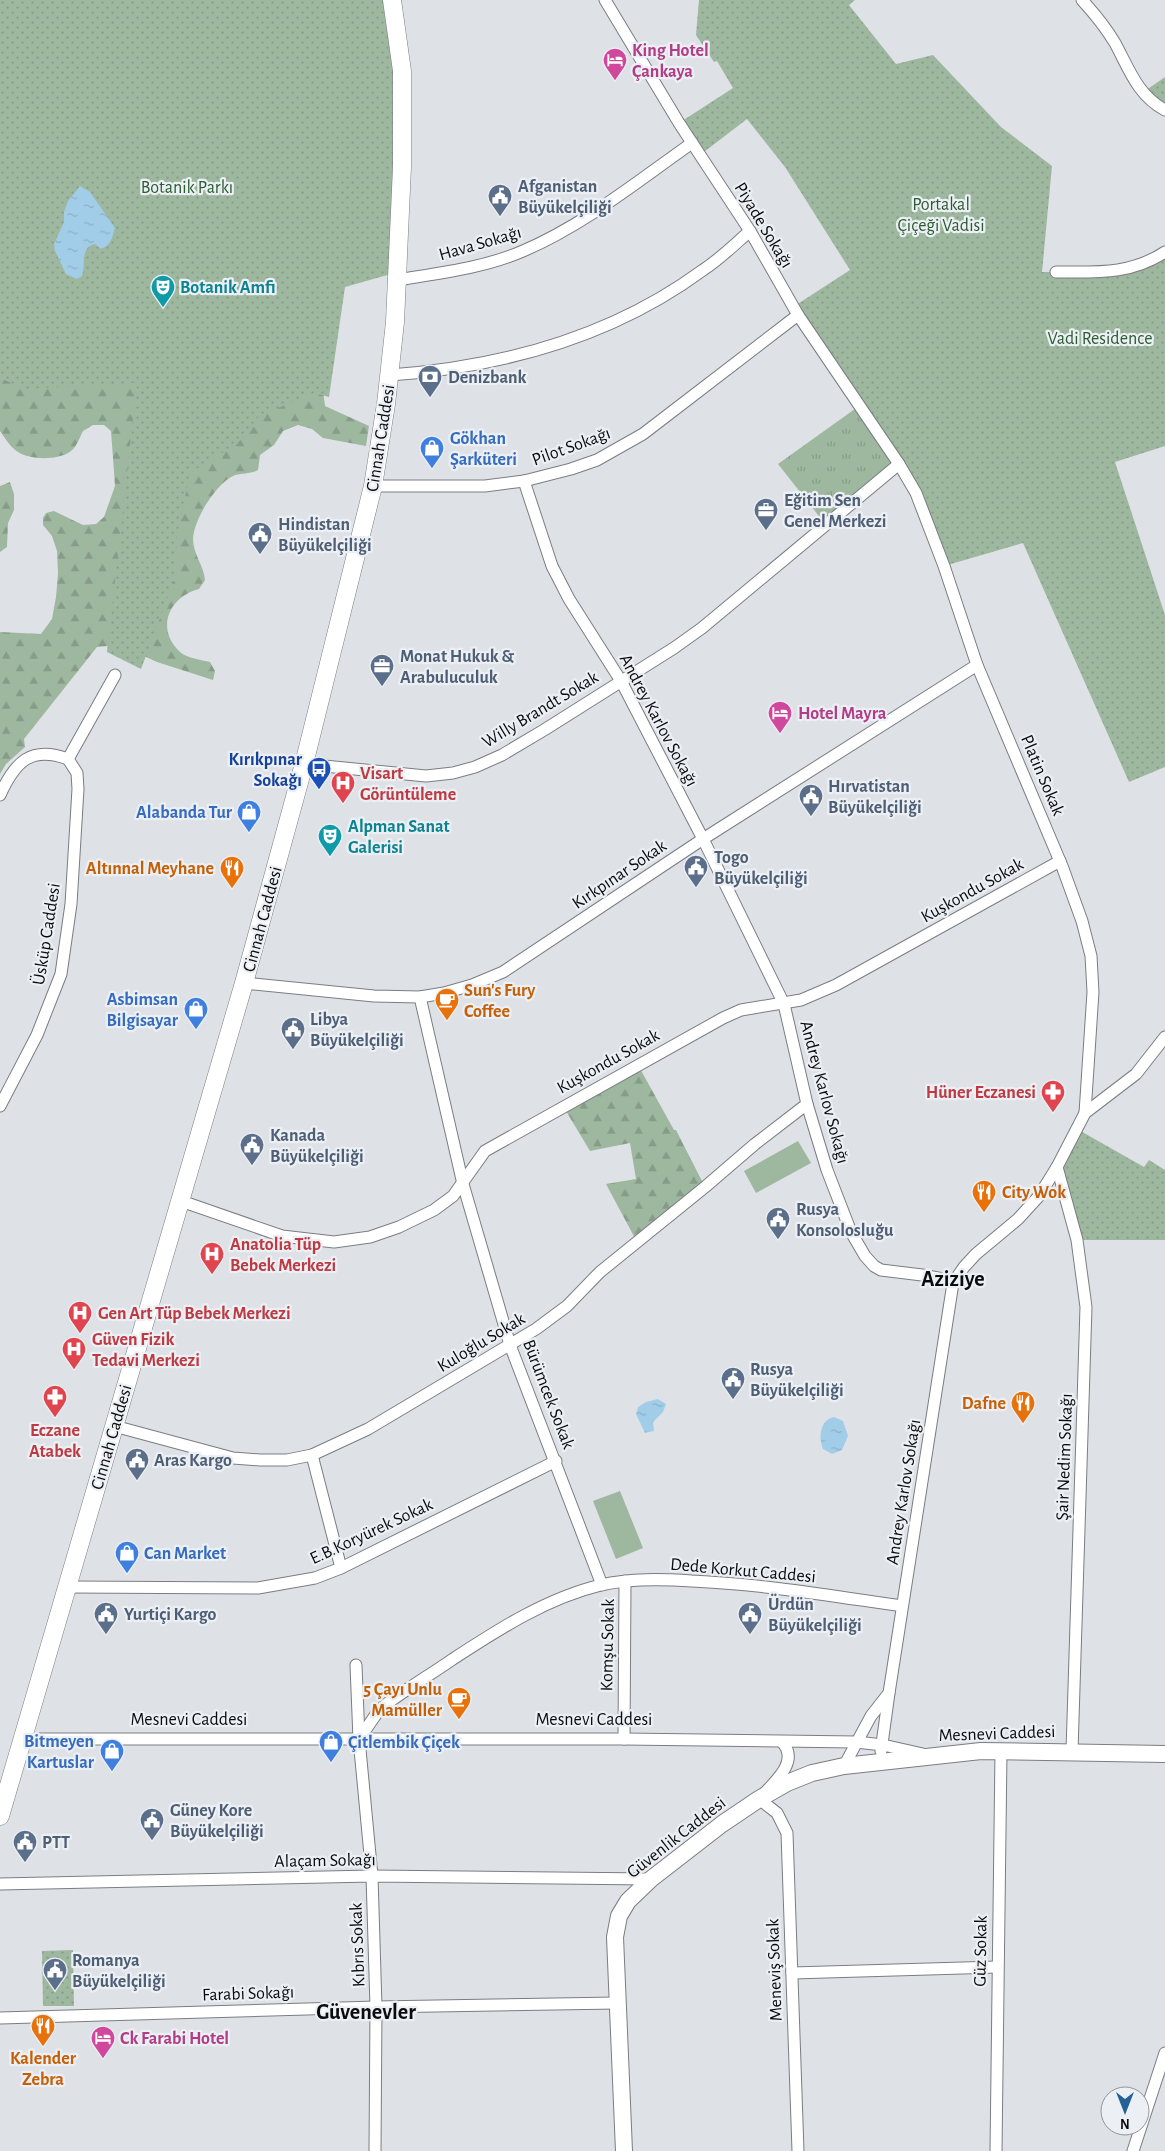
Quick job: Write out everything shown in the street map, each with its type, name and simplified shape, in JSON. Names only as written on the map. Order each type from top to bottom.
[{"type":"main road","name":"Cinnah Caddesi","points":[[0,1816],[244,983],[304,764],[373,486],[390,375],[397,280],[402,167],[402,71],[392,0]]},
{"type":"main road","name":"Mesnevi Caddesi","points":[[932,1756],[1001,1750],[1165,1754]]},
{"type":"main road","name":"Güvenlik Caddesi","points":[[624,2151],[615,1937],[619,1916],[628,1901],[651,1879],[722,1824],[759,1799],[787,1784],[812,1773],[844,1766],[932,1756]]},
{"type":"street","name":"Piyade Sokağı","points":[[606,0],[692,143],[750,231],[798,315],[899,464]]},
{"type":"street","points":[[1082,0],[1114,41],[1142,93],[1165,110]]},
{"type":"street","name":"Hava Sokağı","points":[[397,280],[444,273],[521,252],[560,234],[692,143]]},
{"type":"street","points":[[390,375],[440,371],[488,363],[528,353],[603,327],[670,293],[704,270],[750,231]]},
{"type":"street","points":[[1056,272],[1114,272],[1139,265],[1165,252]]},
{"type":"street","name":"Pilot Sokağı","points":[[373,486],[485,486],[524,482],[597,460],[643,434],[798,315]]},
{"type":"street","name":"Platin Sokak","points":[[899,464],[916,493],[944,566],[977,664],[1060,861],[1082,921],[1091,956],[1092,1023],[1085,1113]]},
{"type":"street","name":"Willy Brandt Sokak","points":[[304,764],[426,776],[464,770],[502,755],[674,648],[702,628],[899,464]]},
{"type":"street","name":"Andrey Karlov Sokağı","points":[[524,482],[552,566],[569,599],[621,681],[703,839],[784,1004],[807,1104],[827,1170],[851,1232],[865,1256],[874,1266],[881,1270],[922,1274],[954,1283],[888,1693],[883,1745],[878,1762]]},
{"type":"street","name":"Kırkpınar Sokak","points":[[244,983],[420,998],[463,988],[503,972],[703,839],[977,664]]},
{"type":"street","points":[[0,795],[14,771],[30,755],[44,753],[68,759],[115,675]]},
{"type":"street","name":"Üsküp Caddesi","points":[[0,1106],[37,1035],[61,974],[71,904],[78,789],[77,773],[68,759]]},
{"type":"street","name":"Kuşkondu Sokak","points":[[181,1201],[282,1236],[334,1242],[370,1238],[399,1227],[434,1210],[453,1196],[485,1151],[563,1106],[741,1010],[801,1000],[836,985],[1060,861]]},
{"type":"street","name":"Bürümcek Sokak","points":[[420,998],[463,1184],[510,1345],[602,1585]]},
{"type":"street","points":[[954,1283],[976,1254],[1023,1213],[1039,1196],[1057,1167],[1085,1113],[1136,1074],[1165,1037]]},
{"type":"street","name":"Kuloğlu Sokak","points":[[114,1426],[232,1458],[287,1460],[312,1455],[368,1428],[510,1345],[557,1315],[600,1272],[706,1187],[755,1144],[807,1104]]},
{"type":"street","name":"Şair Nedim Sokağı","points":[[1057,1167],[1077,1240],[1086,1307],[1072,1751]]},
{"type":"street","points":[[312,1455],[340,1568]]},
{"type":"street","name":"E.B.Koryürek Sokak","points":[[68,1587],[258,1588],[315,1578],[340,1568],[556,1461]]},
{"type":"street","name":"Dede Korkut Caddesi","points":[[359,1739],[376,1713],[384,1706],[481,1641],[519,1618],[550,1603],[602,1585],[625,1581],[720,1582],[902,1606]]},
{"type":"street","name":"Komşu Sokak","points":[[624,1739],[625,1581]]},
{"type":"street","name":"Kıbrıs Sokak","points":[[356,1665],[359,1739],[372,1876],[376,2007],[374,2151]]},
{"type":"street","name":"Andrey Karlov Sokağı","points":[[844,1766],[871,1716],[888,1693]]},
{"type":"street","name":"Mesnevi Caddesi","points":[[22,1739],[624,1739],[856,1742],[883,1745],[932,1756]]},
{"type":"street","points":[[759,1799],[788,1764],[790,1755],[788,1748],[782,1742]]},
{"type":"street","name":"Güz Sokak","points":[[996,2151],[1001,1750]]},
{"type":"street","name":"Meneviş Sokak","points":[[759,1799],[777,1814],[787,1833],[798,2151]]},
{"type":"street","name":"Alaçam Sokağı","points":[[0,1884],[372,1876],[651,1879]]},
{"type":"street","points":[[792,1973],[997,1967]]},
{"type":"street","name":"Farabi Sokağı","points":[[0,2018],[376,2007],[617,2003]]},
{"type":"street","points":[[1133,2151],[1142,2118],[1165,2053]]},
{"type":"green space","points":[[0,0],[144,367],[127,620],[108,646],[97,647],[24,739],[25,747],[6,764],[0,774],[0,632],[41,634],[52,619],[56,597],[57,551],[52,536],[43,525],[43,518],[46,513],[54,511],[83,525],[96,524],[104,517],[115,486],[111,431],[104,425],[93,425],[83,431],[77,444],[71,451],[50,458],[36,458],[23,455],[15,450],[0,431]]},
{"type":"green space","name":"Botanik Parkı","points":[[0,0],[392,0],[398,272],[345,287],[329,397],[314,393],[259,416],[238,443],[190,473],[177,536],[176,575],[141,669],[107,652],[137,383],[25,389],[0,378]]},
{"type":"green space","name":"Portakal Çiçeği Vadisi","points":[[699,0],[855,0],[849,5],[896,64],[933,55],[1001,127],[1052,166],[1042,272],[1115,272],[1165,252],[1165,446],[1115,462],[1165,615],[1165,767],[1129,782],[1023,543],[944,566],[916,493],[793,307],[850,270],[785,167],[747,119],[700,155],[679,123],[733,88],[717,61],[714,62],[696,35]]},
{"type":"green space","points":[[1165,77],[1165,110],[1142,93]]},
{"type":"green space","points":[[174,362],[322,383],[325,406],[369,426],[366,446],[323,438],[312,429],[298,425],[283,431],[274,445],[260,455],[258,470],[235,475],[228,479],[207,502],[197,522],[193,539],[205,580],[199,589],[189,593],[173,606],[167,624],[172,643],[180,652],[190,657],[210,662],[215,671],[213,680],[157,662],[133,651]]},
{"type":"green space","points":[[859,406],[899,464],[826,525],[778,464]]},
{"type":"green space","points":[[10,482],[14,494],[14,510],[8,523],[7,547],[0,552],[0,486]]},
{"type":"green space","points":[[638,1065],[674,1130],[676,1130],[705,1187],[637,1242],[606,1184],[636,1179],[630,1143],[590,1151],[563,1106]]},
{"type":"green space","points":[[1077,1129],[1144,1167],[1149,1160],[1165,1170],[1165,1240],[1077,1240],[1057,1167]]},
{"type":"green space","points":[[798,1141],[811,1163],[756,1193],[744,1171]]},
{"type":"green space","points":[[620,1491],[643,1548],[616,1559],[593,1501]]},
{"type":"green space","points":[[73,1950],[74,2006],[43,2006],[42,1951]]},
{"type":"water","points":[[80,186],[90,192],[115,228],[111,241],[107,245],[101,249],[95,244],[87,248],[84,256],[82,276],[77,279],[66,274],[55,251],[54,244],[64,222],[64,212],[68,201]]},
{"type":"water","points":[[658,1399],[666,1404],[663,1412],[653,1422],[654,1431],[645,1433],[636,1414],[638,1407],[646,1402]]},
{"type":"water","points":[[834,1417],[843,1421],[848,1436],[842,1450],[832,1454],[823,1449],[821,1430],[829,1419]]},
{"type":"place","name":"King Hotel Çankaya","points":[[615,81]]},
{"type":"place","name":"Afganistan Büyükelçiliği","points":[[500,217]]},
{"type":"place","name":"Botanik Amfi","points":[[163,308]]},
{"type":"place","name":"Denizbank","points":[[430,398]]},
{"type":"place","name":"Gökhan Şarküteri","points":[[432,469]]},
{"type":"place","name":"Eğitim Sen Genel Merkezi","points":[[766,531]]},
{"type":"place","name":"Hindistan Büyükelçiliği","points":[[260,555]]},
{"type":"place","name":"Monat Hukuk & Arabuluculuk","points":[[382,687]]},
{"type":"place","name":"Hotel Mayra","points":[[780,734]]},
{"type":"place","name":"Kırıkpınar Sokağı","points":[[319,790]]},
{"type":"place","name":"Visart Görüntüleme","points":[[343,804]]},
{"type":"place","name":"Hırvatistan Büyükelçiliği","points":[[811,817]]},
{"type":"place","name":"Alabanda Tur","points":[[249,833]]},
{"type":"place","name":"Alpman Sanat Galerisi","points":[[330,857]]},
{"type":"place","name":"Togo Büyükelçiliği","points":[[696,888]]},
{"type":"place","name":"Altınnal Meyhane","points":[[232,889]]},
{"type":"place","name":"Sun's Fury Coffee","points":[[447,1021]]},
{"type":"place","name":"Asbimsan Bilgisayar","points":[[196,1030]]},
{"type":"place","name":"Libya Büyükelçiliği","points":[[293,1050]]},
{"type":"place","name":"Hüner Eczanesi","points":[[1053,1113]]},
{"type":"place","name":"Kanada Büyükelçiliği","points":[[252,1166]]},
{"type":"place","name":"City Wok","points":[[984,1213]]},
{"type":"place","name":"Rusya Konsolosluğu","points":[[778,1240]]},
{"type":"place","name":"Anatolia Tüp Bebek Merkezi","points":[[212,1275]]},
{"type":"place","name":"Gen Art Tüp Bebek Merkezi","points":[[80,1334]]},
{"type":"place","name":"Güven Fizik Tedavi Merkezi","points":[[74,1370]]},
{"type":"place","name":"Rusya Büyükelçiliği","points":[[733,1400]]},
{"type":"place","name":"Eczane Atabek","points":[[55,1418]]},
{"type":"place","name":"Dafne","points":[[1023,1424]]},
{"type":"place","name":"Aras Kargo","points":[[137,1481]]},
{"type":"place","name":"Can Market","points":[[127,1574]]},
{"type":"place","name":"Yurtiçi Kargo","points":[[106,1635]]},
{"type":"place","name":"Ürdün Büyükelçiliği","points":[[750,1635]]},
{"type":"place","name":"5 Çayı Unlu Mamüller","points":[[459,1720]]},
{"type":"place","name":"Çitlembik Çiçek","points":[[331,1763]]},
{"type":"place","name":"Bitmeyen Kartuslar","points":[[112,1772]]},
{"type":"place","name":"Güney Kore Büyükelçiliği","points":[[152,1841]]},
{"type":"place","name":"PTT","points":[[25,1863]]},
{"type":"place","name":"Romanya Büyükelçiliği","points":[[55,1991]]},
{"type":"place","name":"Kalender Zebra","points":[[43,2047]]},
{"type":"place","name":"Ck Farabi Hotel","points":[[103,2059]]},
{"type":"district","name":"Aziziye","points":[[953,1278]]},
{"type":"district","name":"Güvenevler","points":[[366,2011]]},
{"type":"park label","name":"Vadi Residence","points":[[1100,338]]}]
